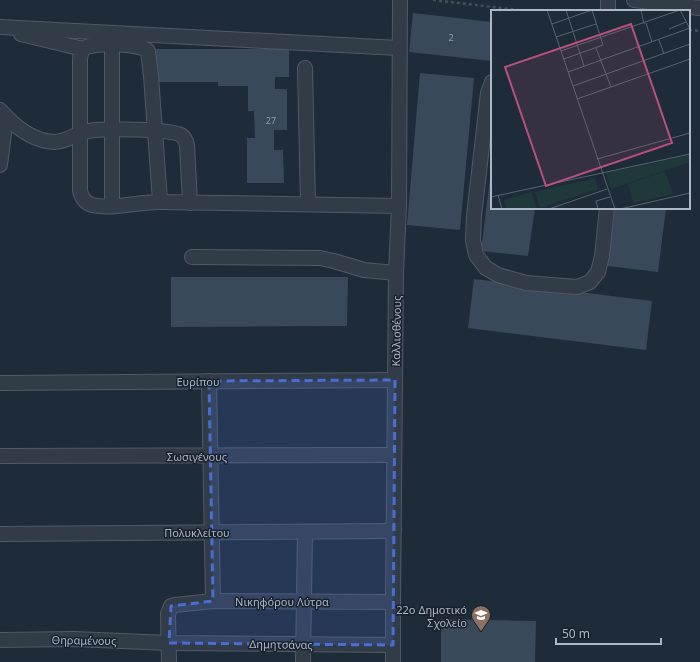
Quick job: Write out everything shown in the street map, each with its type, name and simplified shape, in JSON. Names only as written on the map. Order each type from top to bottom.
[{"type":"street","name":"Καλλισθένους","points":[[393,662],[400,0]]},
{"type":"street","points":[[634,0],[700,8]]},
{"type":"street","points":[[0,28],[399,48]]},
{"type":"street","points":[[0,28],[83,50]]},
{"type":"street","points":[[112,44],[112,206]]},
{"type":"street","points":[[160,202],[148,51],[141,47],[112,44],[86,47],[81,52],[80,59],[79,133],[80,195],[87,203],[93,205],[112,206],[160,202],[399,206]]},
{"type":"street","points":[[305,68],[308,204]]},
{"type":"street","points":[[491,85],[488,93],[474,216],[473,240],[476,255],[486,268],[498,275],[526,283],[577,287],[590,282],[598,272],[602,256],[607,209]]},
{"type":"street","points":[[3,113],[29,136],[47,141],[62,141],[70,139],[79,133],[95,130],[155,131],[181,135],[187,145],[190,203]]},
{"type":"street","points":[[0,165],[3,113]]},
{"type":"street","points":[[192,257],[320,258],[364,270],[396,273]]},
{"type":"street","name":"Ευρίπου","points":[[0,383],[395,380]]},
{"type":"street","points":[[209,381],[213,601]]},
{"type":"street","name":"Σωσιγένους","points":[[0,456],[394,455]]},
{"type":"street","name":"Πολυκλείτου","points":[[0,534],[394,531]]},
{"type":"street","points":[[302,662],[305,532]]},
{"type":"street","name":"Νικηφόρου Λύτρα","points":[[169,643],[168,614],[171,606],[213,601],[393,602]]},
{"type":"street","name":"Θηραμένους","points":[[0,640],[74,639],[169,643]]},
{"type":"street","points":[[169,643],[169,662]]},
{"type":"street","name":"Δημητσάνας","points":[[169,643],[393,645]]},
{"type":"path","points":[[434,0],[519,10]]},
{"type":"path","points":[[690,30],[700,31]]},
{"type":"highlighted area","points":[[395,380],[393,645],[169,643],[171,606],[213,601],[209,381]]},
{"type":"building","points":[[413,13],[491,22],[491,61],[409,52]]},
{"type":"building","points":[[154,49],[289,49],[289,77],[275,77],[275,89],[287,89],[287,130],[274,130],[274,150],[283,150],[284,183],[247,183],[247,138],[255,138],[254,111],[248,111],[248,86],[218,86],[218,82],[155,82]]},
{"type":"building","points":[[420,73],[474,78],[460,230],[407,225]]},
{"type":"building","points":[[491,170],[491,209],[535,209],[528,256],[481,251]]},
{"type":"building","points":[[615,209],[666,209],[658,272],[608,266]]},
{"type":"building","points":[[171,277],[348,277],[347,326],[171,327]]},
{"type":"building","points":[[474,279],[652,301],[646,350],[468,328]]},
{"type":"building","points":[[441,619],[536,621],[535,662],[441,662]]},
{"type":"place","name":"22ο Δημοτικό Σχολείο","points":[[481,632]]}]
